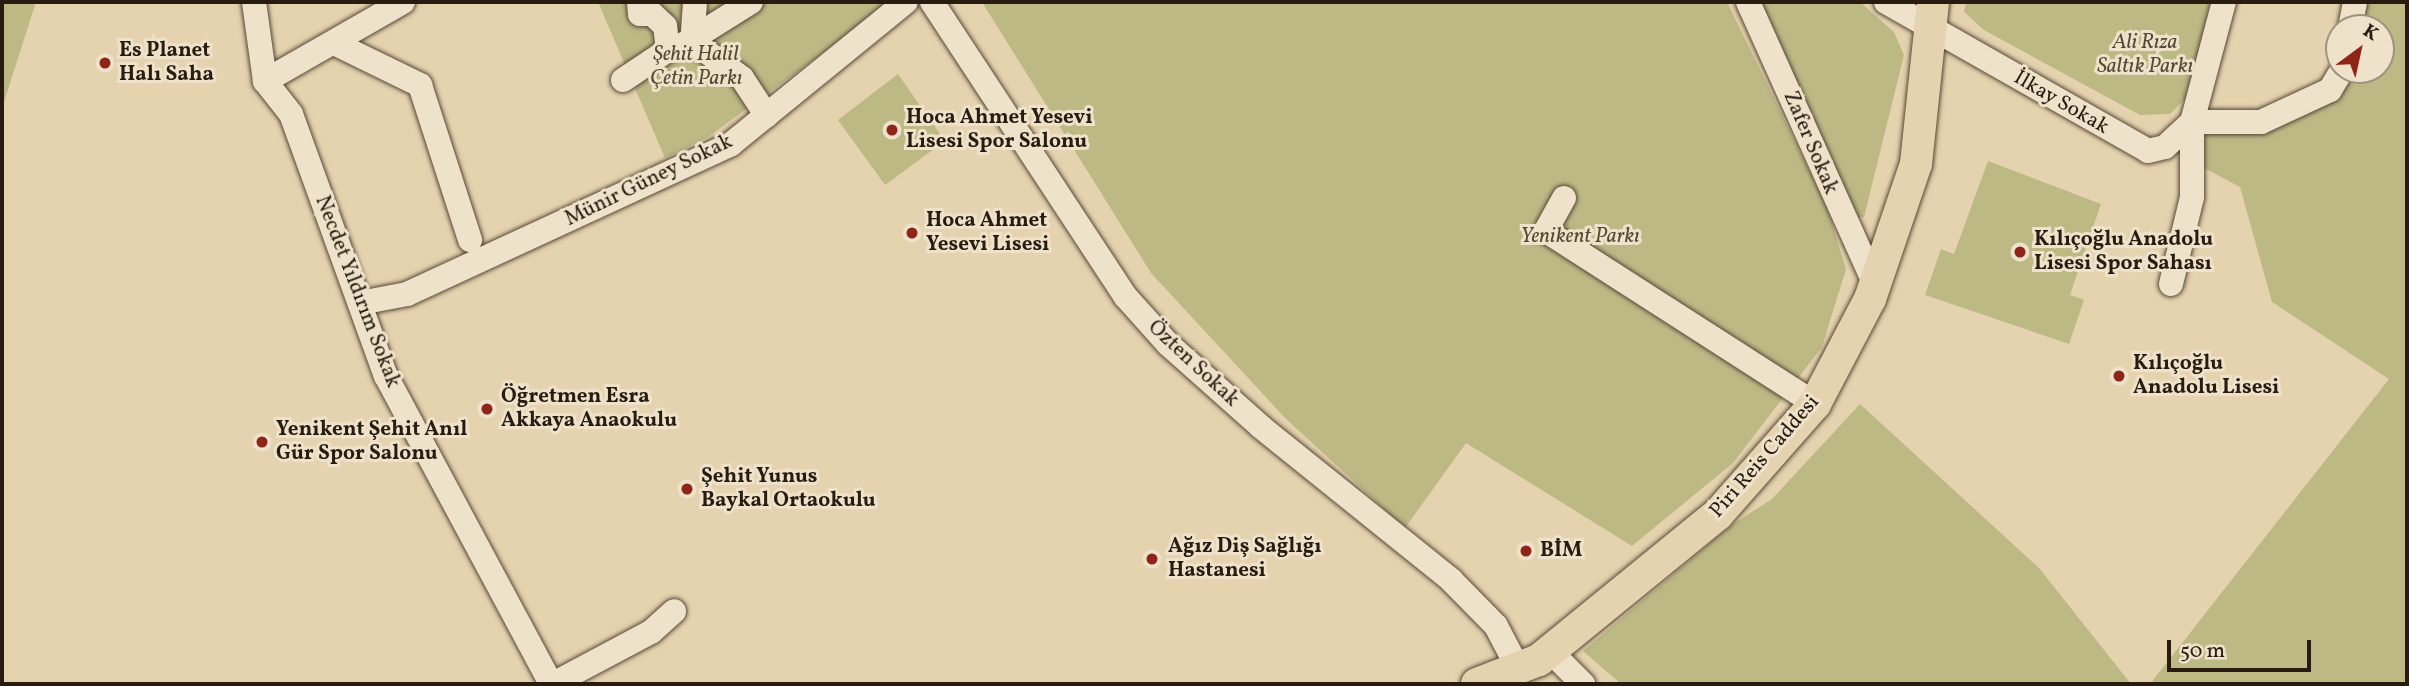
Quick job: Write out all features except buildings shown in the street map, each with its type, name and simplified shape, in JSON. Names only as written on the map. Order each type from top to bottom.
[{"type":"main road","name":"Piri Reis Caddesi","points":[[1499,678],[1550,651],[1718,514],[1815,404],[1874,283],[1916,164],[1931,14]]},
{"type":"street","points":[[254,2],[265,81],[403,2]]},
{"type":"street","points":[[639,2],[640,14],[652,14],[666,26],[668,50]]},
{"type":"street","points":[[692,41],[695,2]]},
{"type":"street","points":[[623,80],[668,50],[692,41],[751,2]]},
{"type":"street","name":"Münir Güney Sokak","points":[[360,303],[407,294],[731,144],[906,2]]},
{"type":"street","name":"Özten Sokak","points":[[932,2],[1133,306],[1261,427],[1451,580],[1496,626],[1499,678]]},
{"type":"street","name":"Zafer Sokak","points":[[1748,2],[1874,283]]},
{"type":"street","name":"İlkay Sokak","points":[[1886,2],[1931,14],[2148,150],[2165,147],[2192,122]]},
{"type":"street","points":[[2171,284],[2192,197],[2192,122],[2224,2]]},
{"type":"street","points":[[692,41],[742,78],[767,116]]},
{"type":"street","points":[[334,43],[421,85],[470,240]]},
{"type":"street","name":"Necdet Yıldırım Sokak","points":[[265,81],[291,114],[386,376],[552,684]]},
{"type":"street","points":[[2192,122],[2260,122],[2330,90],[2334,84]]},
{"type":"street","points":[[1564,198],[1546,231],[1815,404]]},
{"type":"street","points":[[552,684],[651,632],[674,611]]},
{"type":"street","points":[[1550,651],[1583,684]]},
{"type":"green space","points":[[2,2],[36,2],[2,108]]},
{"type":"green space","name":"Şehit Halil Çetin Parkı","points":[[598,2],[892,2],[708,137],[665,158]]},
{"type":"green space","name":"Yenikent Parkı","points":[[982,2],[1727,2],[1827,207],[1846,269],[1822,347],[1733,463],[1632,546],[1466,443],[1405,528],[1286,419],[1151,273]]},
{"type":"green space","points":[[1759,2],[1860,2],[1894,32],[1904,55],[1864,217],[1854,218]]},
{"type":"green space","name":"Ali Rıza Saltık Parkı","points":[[1966,2],[2210,2],[2190,94],[2170,114],[2140,115],[1984,30],[1964,12]]},
{"type":"green space","points":[[2356,2],[2407,2],[2407,684],[2150,684],[2389,379],[2272,302],[2240,187],[2165,147],[2192,122],[2261,122],[2325,81],[2325,84],[2395,84],[2395,14],[2354,14]]},
{"type":"green space","name":"Hoca Ahmet Yesevi Lisesi Spor Salonu","points":[[898,74],[945,141],[885,185],[838,120]]},
{"type":"green space","name":"Kılıçoğlu Anadolu Lisesi Spor Sahası","points":[[1988,161],[2101,204],[2070,295],[2084,300],[2069,344],[1925,295],[1941,249],[1954,254]]},
{"type":"green space","points":[[1860,404],[2039,568],[2131,684],[1621,684],[1583,651],[1733,524],[1772,499]]},
{"type":"place","name":"Es Planet Halı Saha","points":[[105,63]]},
{"type":"place","name":"Hoca Ahmet Yesevi Lisesi Spor Salonu","points":[[892,130]]},
{"type":"place","name":"Hoca Ahmet Yesevi Lisesi","points":[[912,233]]},
{"type":"place","name":"Kılıçoğlu Anadolu Lisesi Spor Sahası","points":[[2020,252]]},
{"type":"place","name":"Kılıçoğlu Anadolu Lisesi","points":[[2119,376]]},
{"type":"place","name":"Öğretmen Esra Akkaya Anaokulu","points":[[487,409]]},
{"type":"place","name":"Yenikent Şehit Anıl Gür Spor Salonu","points":[[262,442]]},
{"type":"place","name":"Şehit Yunus Baykal Ortaokulu","points":[[687,489]]},
{"type":"place","name":"BİM","points":[[1526,551]]},
{"type":"place","name":"Ağız Diş Sağlığı Hastanesi","points":[[1152,559]]}]
